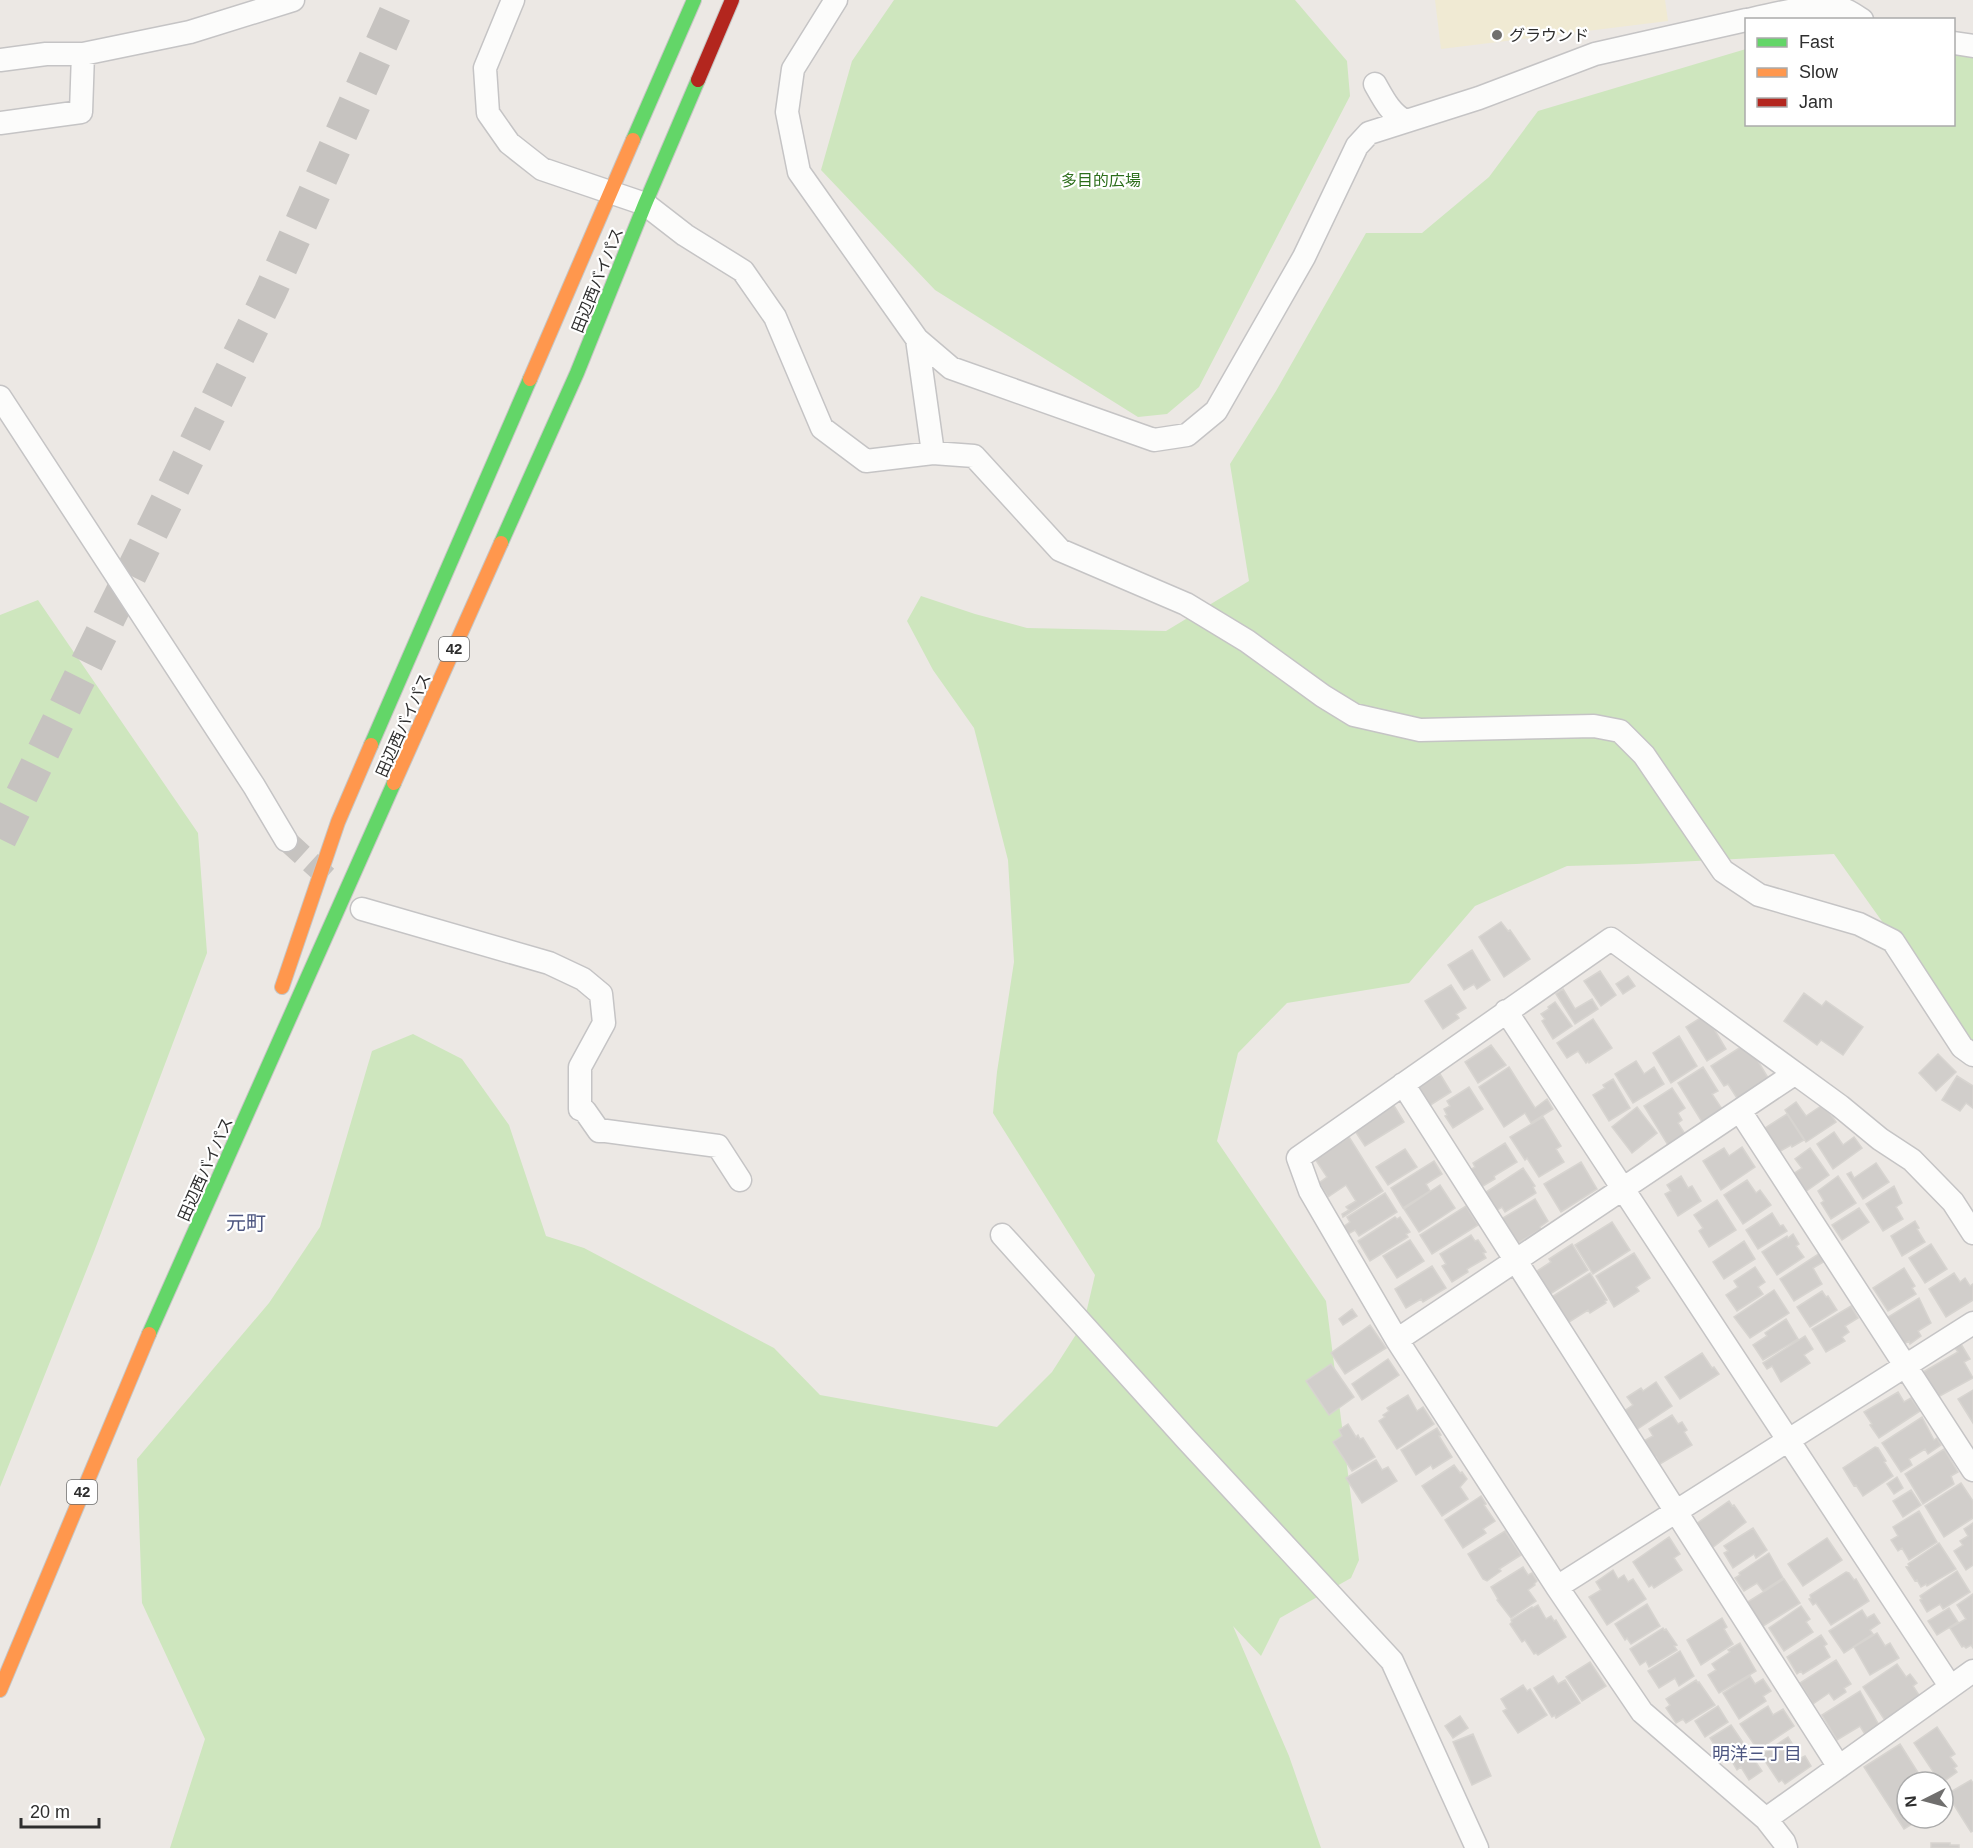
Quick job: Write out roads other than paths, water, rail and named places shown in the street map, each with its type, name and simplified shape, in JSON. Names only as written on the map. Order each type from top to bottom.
[{"type":"highway","name":"田辺西バイパス","points":[[279,996],[338,822],[694,0]]},
{"type":"highway","name":"田辺西バイパス","points":[[0,1690],[143,1347],[578,373],[645,204],[732,0]]},
{"type":"highway","name":"田辺西バイパス","points":[[167,1294],[250,1073]]},
{"type":"street","points":[[0,60],[46,54],[83,54],[190,32],[292,0]]},
{"type":"street","points":[[513,0],[485,68],[488,112],[509,143],[542,169],[645,204],[685,235],[743,271],[775,317],[822,428],[866,462],[933,453],[974,456],[1060,550],[1186,604],[1247,641],[1323,696],[1354,715],[1420,730],[1594,726],[1620,731],[1644,755],[1723,871],[1759,895],[1859,924],[1893,941],[1962,1047],[1973,1055]]},
{"type":"street","points":[[836,0],[793,69],[787,112],[799,172],[916,339],[951,368],[1154,440],[1187,435],[1216,411],[1304,257],[1357,146],[1369,132],[1375,84],[1387,106],[1405,122]]},
{"type":"street","points":[[1756,18],[1790,10],[1820,8],[1842,9],[1858,18]]},
{"type":"street","points":[[1369,132],[1479,98],[1595,54],[1745,20]]},
{"type":"street","points":[[1955,43],[1973,46]]},
{"type":"street","points":[[0,123],[81,112],[83,54]]},
{"type":"street","points":[[916,339],[933,453]]},
{"type":"street","points":[[0,397],[254,786],[286,840]]},
{"type":"street","points":[[362,909],[549,963],[583,979],[601,994],[604,1023],[580,1067],[580,1109],[585,1111],[599,1131],[718,1146],[740,1179]]},
{"type":"street","points":[[1786,1848],[1766,1819],[1642,1712],[1557,1587],[1397,1340],[1310,1191],[1298,1158],[1611,939],[1840,1106],[1880,1139],[1912,1160],[1953,1202],[1973,1233]]},
{"type":"street","points":[[1506,1011],[1950,1686]]},
{"type":"street","points":[[1397,1340],[1794,1074]]},
{"type":"street","points":[[1403,1084],[1839,1767]]},
{"type":"street","points":[[1740,1111],[1973,1470]]},
{"type":"street","points":[[1002,1235],[1392,1661],[1477,1848]]},
{"type":"street","points":[[1557,1587],[1973,1323]]},
{"type":"street","points":[[1766,1819],[1973,1671]]},
{"type":"tunnel","points":[[0,839],[270,292],[401,0]]},
{"type":"tunnel","points":[[286,840],[329,879]]},
{"type":"place","name":"グラウンド","points":[[1497,35]]},
{"type":"district","name":"元町","points":[[246,1223]]},
{"type":"district","name":"明洋三丁目","points":[[1757,1754]]},
{"type":"park label","name":"多目的広場","points":[[1101,180]]}]
